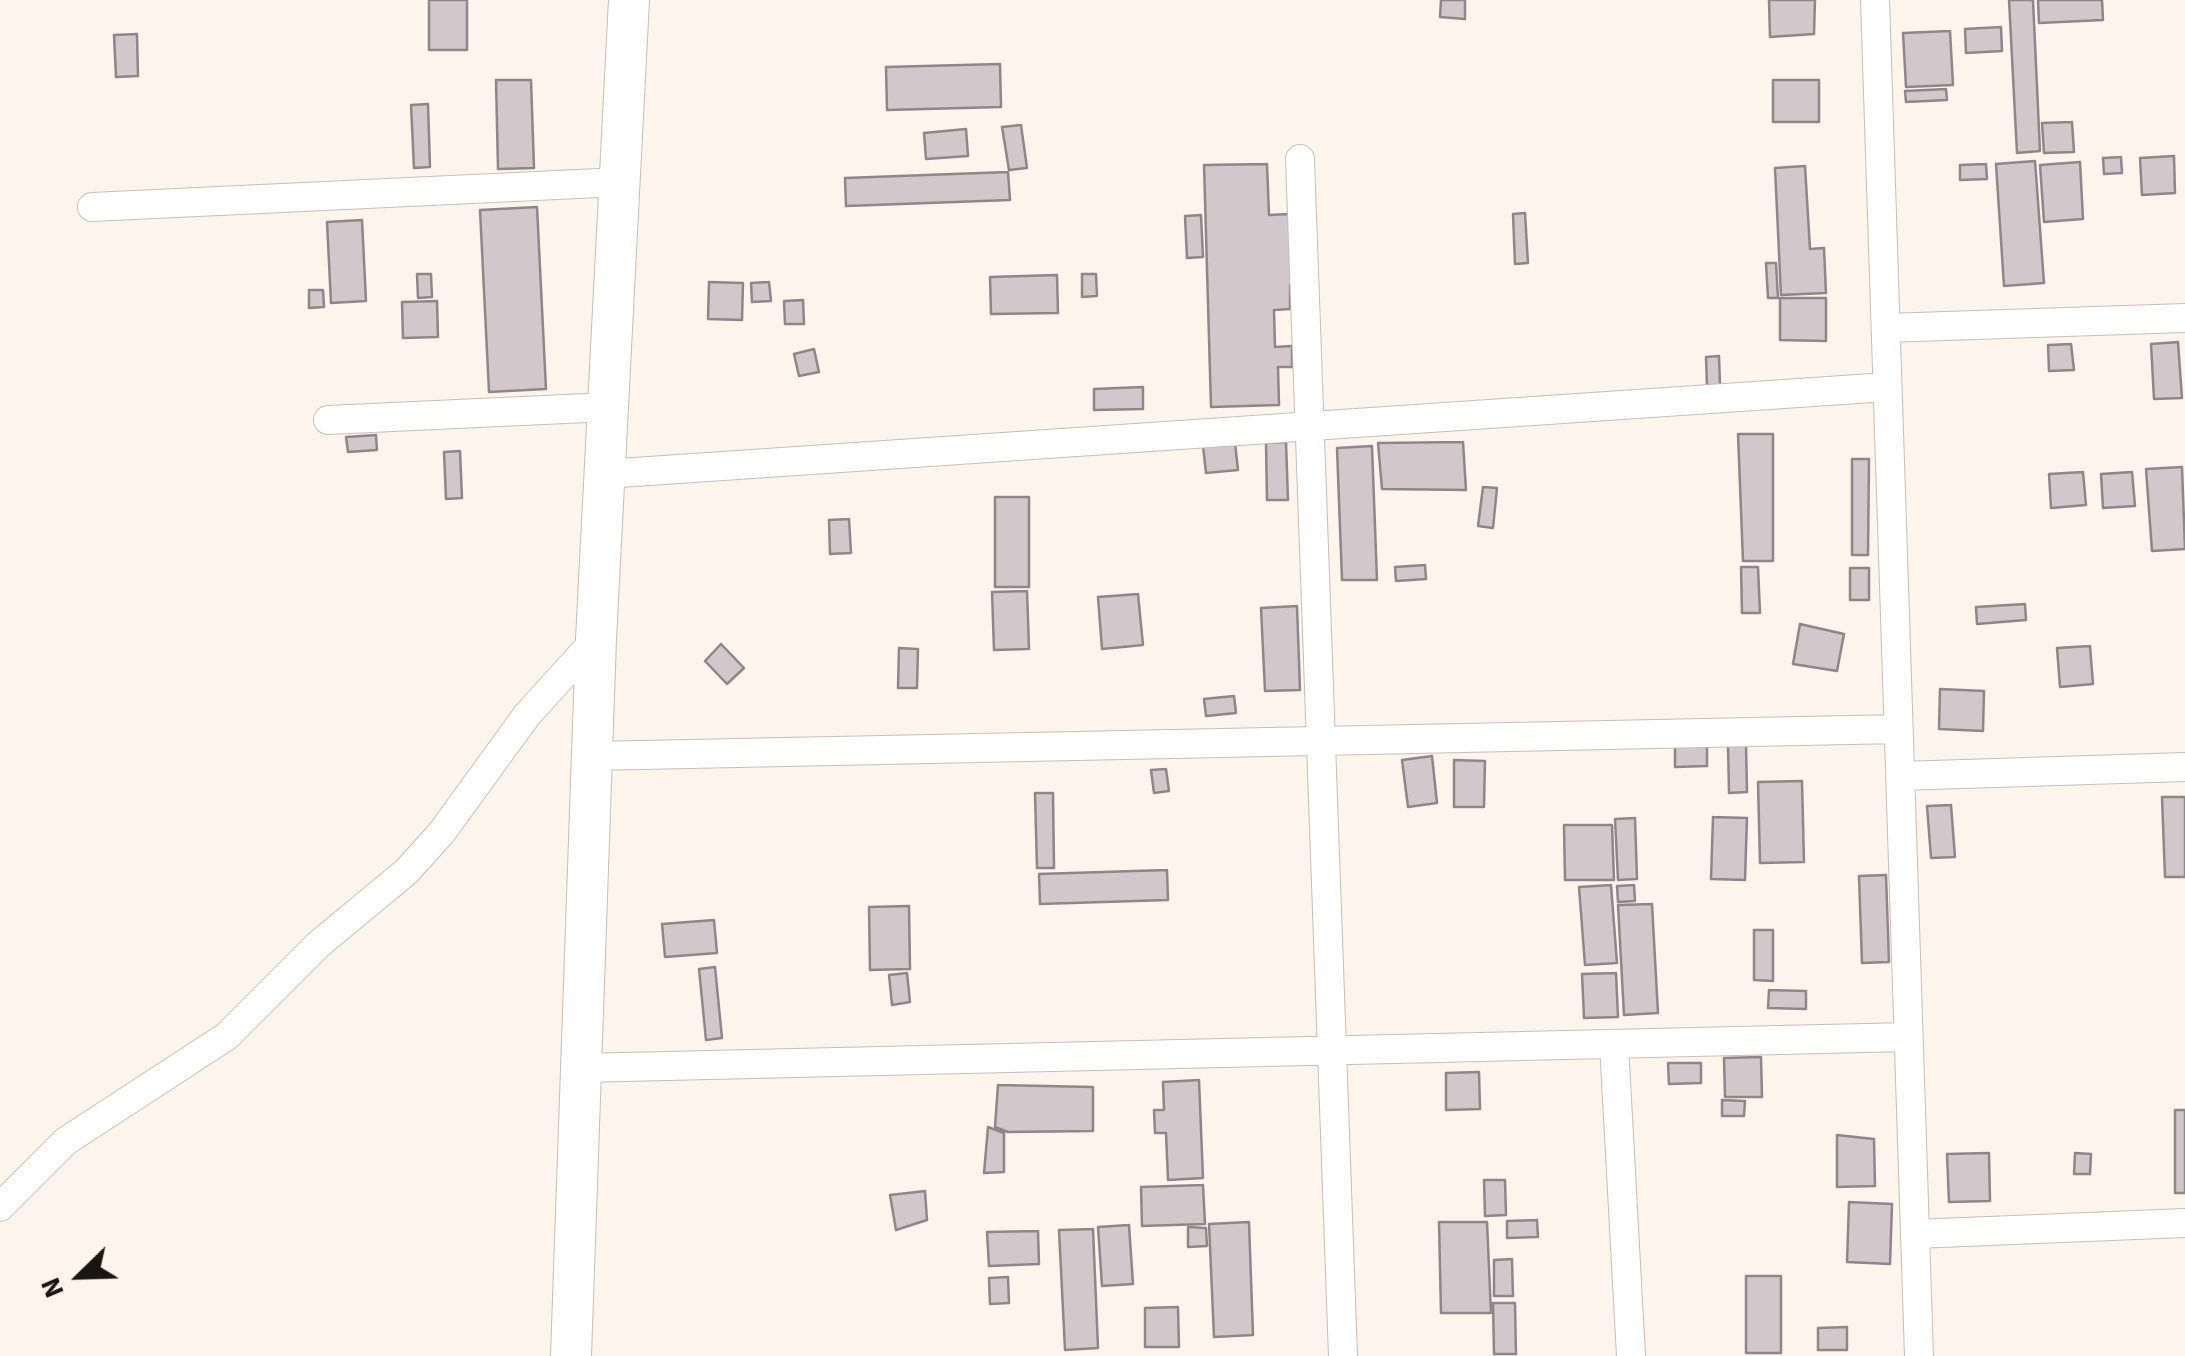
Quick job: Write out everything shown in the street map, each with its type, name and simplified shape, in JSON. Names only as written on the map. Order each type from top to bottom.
[{"type":"main road","points":[[571,1356],[596,640],[629,0]]},
{"type":"street","points":[[1875,0],[1918,1356]]},
{"type":"street","points":[[1300,159],[1343,1356]]},
{"type":"street","points":[[92,208],[620,182]]},
{"type":"street","points":[[1886,328],[2185,318]]},
{"type":"street","points":[[605,474],[1888,387]]},
{"type":"street","points":[[328,420],[608,406]]},
{"type":"street","points":[[0,1208],[66,1141],[226,1036],[319,944],[407,871],[442,832],[527,715],[596,640]]},
{"type":"street","points":[[592,756],[1898,729]]},
{"type":"street","points":[[1900,776],[2185,767]]},
{"type":"street","points":[[581,1068],[1908,1037]]},
{"type":"street","points":[[1614,1044],[1631,1356]]},
{"type":"street","points":[[1914,1234],[2185,1223]]},
{"type":"building","points":[[429,0],[467,0],[467,50],[429,50]]},
{"type":"building","points":[[1441,0],[1465,0],[1465,19],[1440,17]]},
{"type":"building","points":[[1769,0],[1815,0],[1814,34],[1770,37]]},
{"type":"building","points":[[2009,0],[2033,0],[2040,151],[2017,153]]},
{"type":"building","points":[[2038,0],[2102,0],[2103,20],[2039,23]]},
{"type":"building","points":[[2001,27],[2002,51],[1966,53],[1965,29]]},
{"type":"building","points":[[1950,31],[1953,85],[1906,87],[1903,33]]},
{"type":"building","points":[[137,34],[138,76],[116,77],[114,35]]},
{"type":"building","points":[[1000,64],[1001,107],[887,110],[886,67]]},
{"type":"building","points":[[496,80],[531,80],[534,168],[498,169]]},
{"type":"building","points":[[1773,80],[1819,80],[1819,122],[1773,122]]},
{"type":"building","points":[[1946,89],[1947,100],[1906,102],[1905,91]]},
{"type":"building","points":[[428,104],[430,167],[414,168],[411,105]]},
{"type":"building","points":[[2072,122],[2074,152],[2044,153],[2042,123]]},
{"type":"building","points":[[1021,125],[1027,168],[1009,170],[1002,127]]},
{"type":"building","points":[[966,129],[968,156],[926,159],[924,133]]},
{"type":"building","points":[[2174,156],[2175,193],[2142,195],[2140,158]]},
{"type":"building","points":[[2121,157],[2122,173],[2104,174],[2103,158]]},
{"type":"building","points":[[2035,161],[2044,283],[2004,286],[1996,164]]},
{"type":"building","points":[[2080,162],[2083,219],[2044,222],[2040,165]]},
{"type":"building","points":[[1267,164],[1269,215],[1289,214],[1304,285],[1290,285],[1290,309],[1274,310],[1275,347],[1292,346],[1292,367],[1278,367],[1279,405],[1211,407],[1204,165]]},
{"type":"building","points":[[1986,164],[1987,179],[1960,180],[1960,165]]},
{"type":"building","points":[[1805,166],[1810,249],[1824,248],[1826,293],[1781,295],[1775,168]]},
{"type":"building","points":[[1008,172],[1010,200],[846,206],[845,178]]},
{"type":"building","points":[[537,207],[546,389],[489,392],[480,210]]},
{"type":"building","points":[[1525,213],[1528,263],[1515,264],[1513,214]]},
{"type":"building","points":[[1201,215],[1203,257],[1187,258],[1185,216]]},
{"type":"building","points":[[362,220],[366,301],[331,303],[327,222]]},
{"type":"building","points":[[1766,263],[1776,263],[1778,298],[1768,298]]},
{"type":"building","points":[[417,274],[431,274],[432,297],[418,298]]},
{"type":"building","points":[[1082,274],[1096,274],[1097,296],[1082,297]]},
{"type":"building","points":[[1057,275],[1058,313],[991,314],[990,277]]},
{"type":"building","points":[[709,282],[743,283],[742,320],[708,319]]},
{"type":"building","points":[[769,282],[771,301],[752,302],[751,283]]},
{"type":"building","points":[[309,290],[323,290],[324,307],[309,308]]},
{"type":"building","points":[[1780,298],[1826,298],[1826,341],[1780,340]]},
{"type":"building","points":[[803,300],[804,324],[785,324],[784,301]]},
{"type":"building","points":[[437,301],[438,337],[403,338],[402,302]]},
{"type":"building","points":[[2178,342],[2182,398],[2154,399],[2151,344]]},
{"type":"building","points":[[2071,344],[2074,370],[2049,371],[2048,345]]},
{"type":"building","points":[[814,349],[819,372],[799,376],[794,354]]},
{"type":"building","points":[[1719,356],[1720,385],[1707,386],[1706,357]]},
{"type":"building","points":[[1143,387],[1143,409],[1094,410],[1094,389]]},
{"type":"building","points":[[1738,434],[1773,434],[1773,561],[1743,561]]},
{"type":"building","points":[[376,435],[377,450],[348,452],[346,437]]},
{"type":"building","points":[[1286,442],[1288,500],[1267,500],[1266,443]]},
{"type":"building","points":[[1463,442],[1466,490],[1382,489],[1378,443]]},
{"type":"building","points":[[1235,443],[1238,470],[1206,473],[1203,446]]},
{"type":"building","points":[[1372,446],[1377,580],[1342,580],[1337,448]]},
{"type":"building","points":[[460,451],[462,498],[446,499],[444,452]]},
{"type":"building","points":[[1852,459],[1869,459],[1868,555],[1852,555]]},
{"type":"building","points":[[2182,467],[2185,549],[2152,551],[2146,469]]},
{"type":"building","points":[[2083,472],[2086,505],[2051,508],[2049,474]]},
{"type":"building","points":[[2132,472],[2135,506],[2103,508],[2101,474]]},
{"type":"building","points":[[1483,487],[1497,488],[1493,528],[1478,526]]},
{"type":"building","points":[[995,497],[1029,497],[1029,587],[995,587]]},
{"type":"building","points":[[849,519],[851,553],[830,554],[829,520]]},
{"type":"building","points":[[1425,565],[1426,579],[1396,581],[1395,567]]},
{"type":"building","points":[[1741,567],[1758,567],[1760,613],[1742,613]]},
{"type":"building","points":[[1850,568],[1869,568],[1869,600],[1850,600]]},
{"type":"building","points":[[1027,591],[1029,649],[994,650],[992,592]]},
{"type":"building","points":[[1138,594],[1143,645],[1102,649],[1098,597]]},
{"type":"building","points":[[2025,604],[2026,620],[1977,624],[1976,607]]},
{"type":"building","points":[[1297,606],[1300,690],[1265,691],[1261,608]]},
{"type":"building","points":[[1800,624],[1844,634],[1837,671],[1793,664]]},
{"type":"building","points":[[721,644],[744,668],[727,684],[705,661]]},
{"type":"building","points":[[2090,646],[2093,684],[2060,687],[2057,648]]},
{"type":"building","points":[[899,648],[918,649],[917,688],[898,688]]},
{"type":"building","points":[[1940,689],[1984,691],[1983,731],[1939,729]]},
{"type":"building","points":[[1234,696],[1236,713],[1206,716],[1204,699]]},
{"type":"building","points":[[1675,744],[1707,744],[1707,766],[1675,767]]},
{"type":"building","points":[[1728,744],[1746,744],[1747,792],[1729,793]]},
{"type":"building","points":[[1432,756],[1437,803],[1408,807],[1402,760]]},
{"type":"building","points":[[1454,760],[1485,761],[1484,807],[1454,807]]},
{"type":"building","points":[[1166,769],[1169,791],[1154,793],[1151,770]]},
{"type":"building","points":[[1802,781],[1804,862],[1760,863],[1758,782]]},
{"type":"building","points":[[1035,793],[1053,793],[1054,868],[1037,868]]},
{"type":"building","points":[[2162,797],[2185,797],[2185,877],[2165,877]]},
{"type":"building","points":[[1951,805],[1955,857],[1931,858],[1927,806]]},
{"type":"building","points":[[1713,817],[1747,818],[1745,880],[1711,879]]},
{"type":"building","points":[[1635,818],[1637,879],[1618,880],[1615,819]]},
{"type":"building","points":[[1564,825],[1612,825],[1614,880],[1565,880]]},
{"type":"building","points":[[1167,870],[1168,900],[1040,904],[1039,874]]},
{"type":"building","points":[[1886,875],[1889,962],[1862,963],[1859,876]]},
{"type":"building","points":[[1611,885],[1617,963],[1585,965],[1579,887]]},
{"type":"building","points":[[1634,885],[1635,901],[1618,902],[1617,886]]},
{"type":"building","points":[[1652,904],[1658,1013],[1624,1015],[1618,905]]},
{"type":"building","points":[[909,906],[910,969],[870,970],[869,907]]},
{"type":"building","points":[[714,920],[717,953],[665,957],[662,924]]},
{"type":"building","points":[[1754,930],[1773,930],[1773,981],[1754,980]]},
{"type":"building","points":[[715,967],[722,1038],[706,1040],[699,969]]},
{"type":"building","points":[[907,973],[910,1002],[892,1005],[889,975]]},
{"type":"building","points":[[1616,973],[1618,1017],[1584,1018],[1582,974]]},
{"type":"building","points":[[1769,990],[1806,991],[1806,1009],[1768,1008]]},
{"type":"building","points":[[1761,1057],[1762,1097],[1725,1097],[1724,1058]]},
{"type":"building","points":[[1668,1063],[1701,1063],[1701,1083],[1669,1084]]},
{"type":"building","points":[[1479,1072],[1480,1109],[1446,1110],[1446,1073]]},
{"type":"building","points":[[1199,1080],[1203,1178],[1168,1180],[1166,1133],[1155,1133],[1154,1110],[1164,1110],[1163,1082]]},
{"type":"building","points":[[998,1085],[1093,1087],[1093,1131],[1008,1132],[995,1127]]},
{"type":"building","points":[[1722,1100],[1745,1101],[1744,1116],[1722,1116]]},
{"type":"building","points":[[2175,1110],[2185,1110],[2185,1193],[2175,1193]]},
{"type":"building","points":[[988,1127],[1004,1133],[1004,1172],[984,1173]]},
{"type":"building","points":[[1837,1135],[1874,1139],[1875,1186],[1837,1187]]},
{"type":"building","points":[[1989,1153],[1990,1201],[1949,1202],[1947,1154]]},
{"type":"building","points":[[2075,1153],[2091,1154],[2090,1174],[2074,1174]]},
{"type":"building","points":[[1484,1180],[1505,1180],[1506,1215],[1485,1216]]},
{"type":"building","points":[[1203,1185],[1205,1224],[1142,1226],[1141,1187]]},
{"type":"building","points":[[925,1191],[927,1220],[896,1230],[890,1195]]},
{"type":"building","points":[[1849,1202],[1892,1204],[1890,1264],[1847,1262]]},
{"type":"building","points":[[1537,1220],[1538,1237],[1507,1238],[1507,1221]]},
{"type":"building","points":[[1249,1222],[1253,1335],[1214,1337],[1209,1224]]},
{"type":"building","points":[[1439,1222],[1487,1222],[1491,1313],[1441,1313]]},
{"type":"building","points":[[1129,1225],[1133,1284],[1102,1286],[1098,1227]]},
{"type":"building","points":[[1188,1227],[1206,1228],[1207,1246],[1188,1247]]},
{"type":"building","points":[[1093,1229],[1098,1348],[1065,1350],[1059,1230]]},
{"type":"building","points":[[1038,1231],[1039,1264],[989,1266],[987,1232]]},
{"type":"building","points":[[1512,1259],[1513,1296],[1494,1296],[1494,1260]]},
{"type":"building","points":[[1746,1276],[1781,1276],[1781,1353],[1746,1353]]},
{"type":"building","points":[[1008,1277],[1009,1303],[990,1304],[989,1278]]},
{"type":"building","points":[[1493,1303],[1515,1303],[1516,1354],[1494,1354]]},
{"type":"building","points":[[1178,1307],[1179,1347],[1145,1347],[1145,1308]]},
{"type":"building","points":[[1847,1327],[1847,1350],[1818,1350],[1818,1328]]}]
